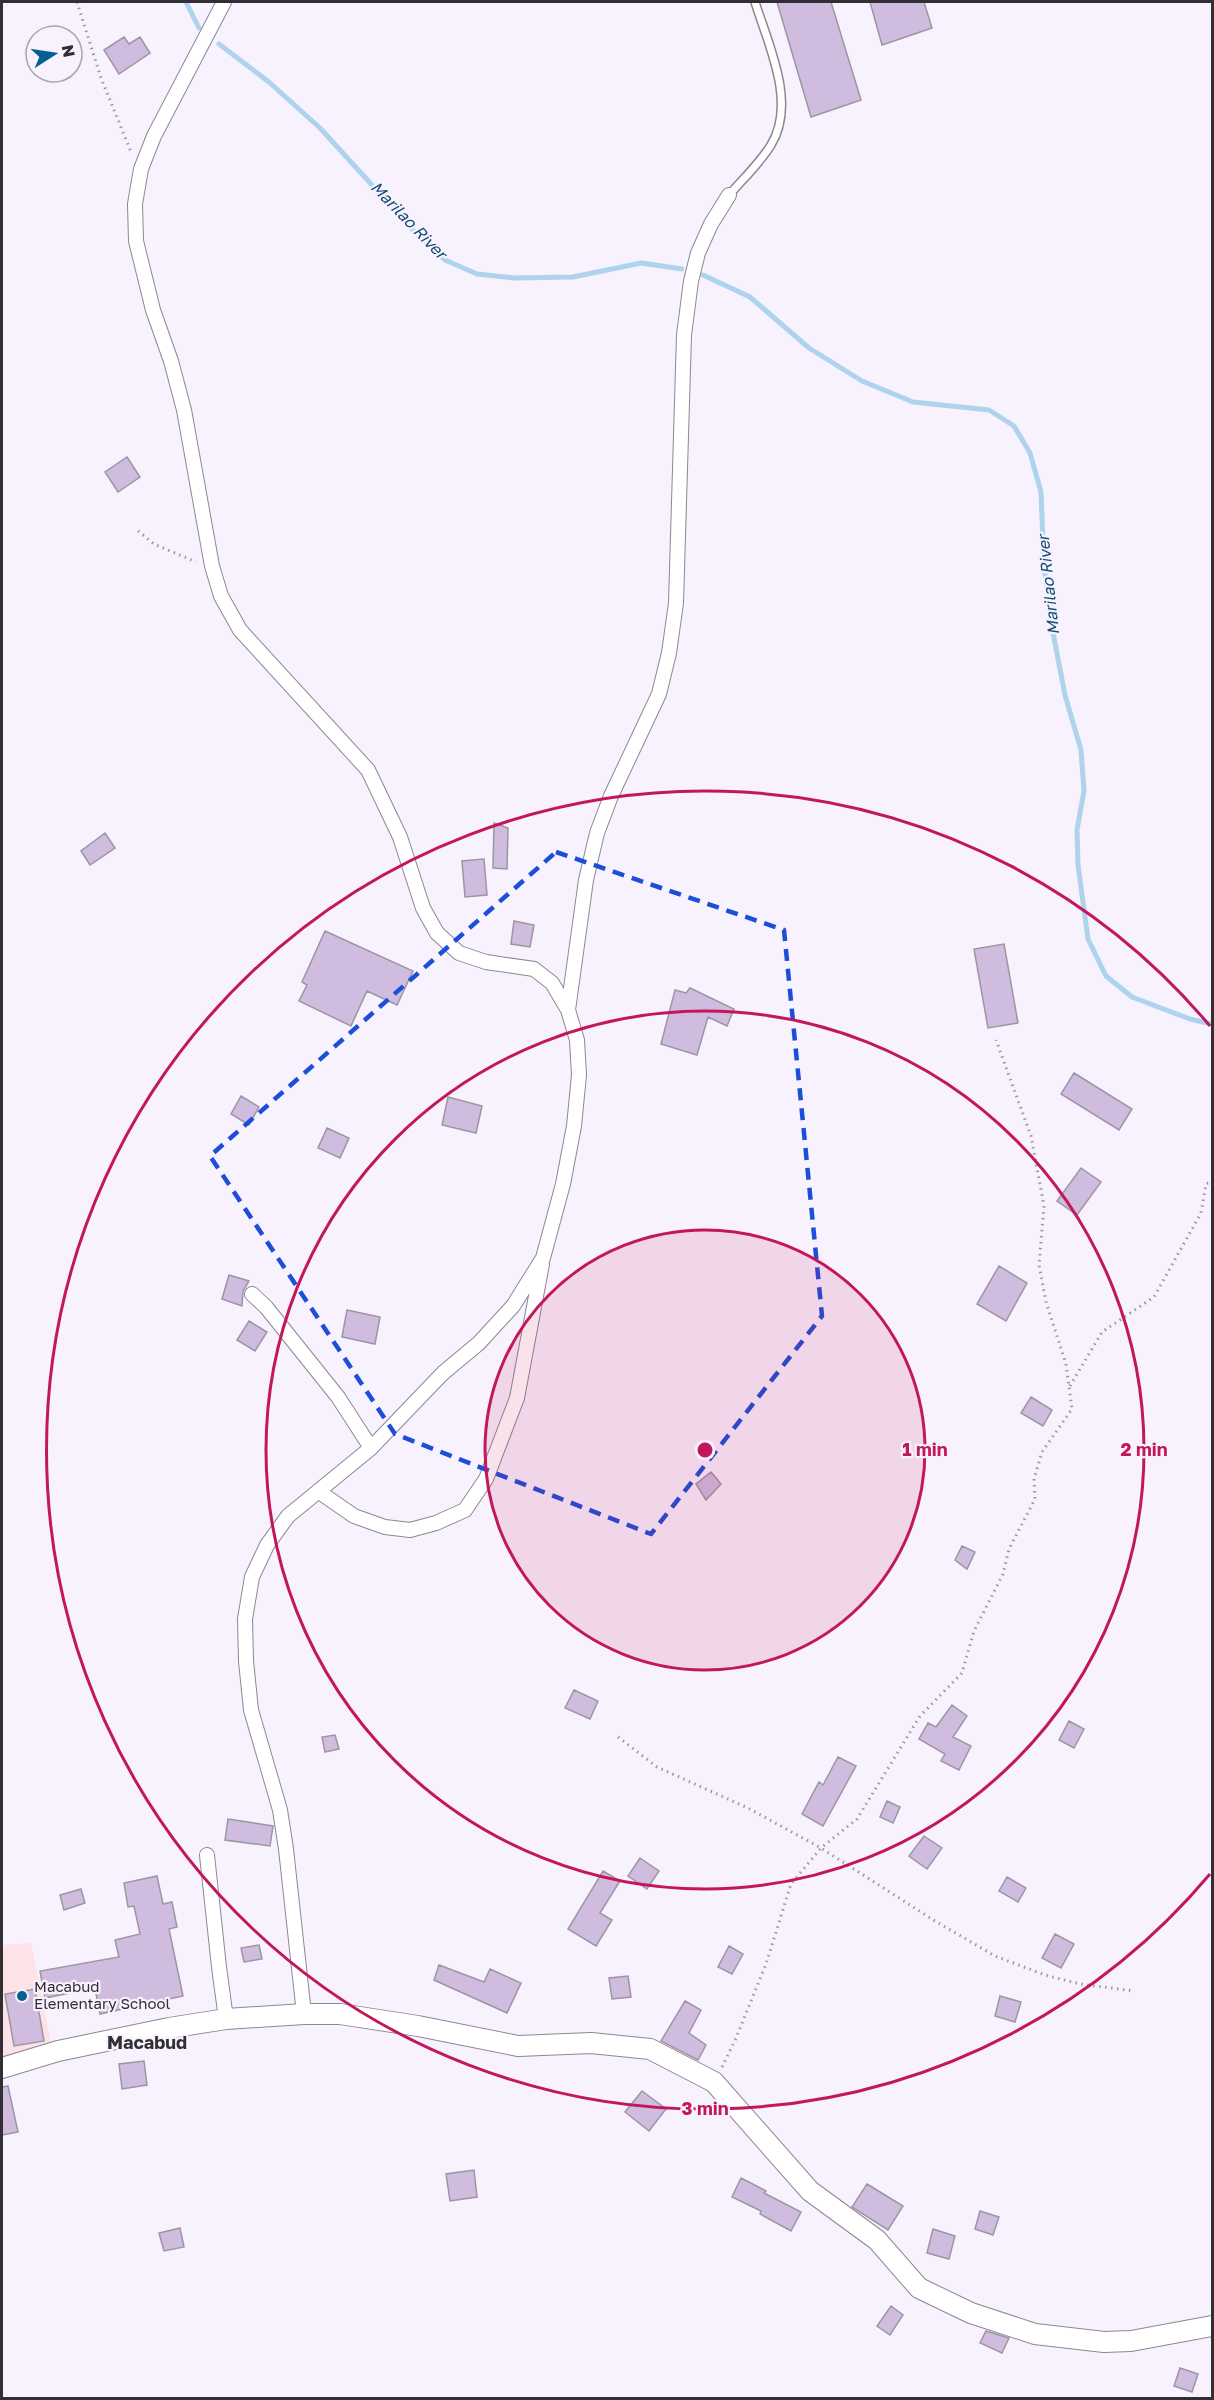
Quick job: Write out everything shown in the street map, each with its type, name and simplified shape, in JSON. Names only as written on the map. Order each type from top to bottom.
[{"type":"street","points":[[224,2],[154,136],[141,169],[135,204],[136,242],[153,310],[171,361],[184,410],[213,566],[221,596],[240,630],[368,771],[400,837],[423,909],[437,933],[459,953],[477,959],[534,969],[552,983],[568,1010],[577,1040],[579,1075],[563,1185],[543,1258],[517,1398],[486,1479],[465,1510],[436,1523],[410,1530],[385,1527],[354,1516],[318,1491]]},
{"type":"street","points":[[568,1010],[586,880],[597,833],[611,796],[659,694],[669,653],[676,603],[684,334],[691,281],[698,253],[711,224],[729,195]]},
{"type":"street","points":[[304,2014],[280,1810],[251,1710],[245,1619],[252,1577],[267,1545],[288,1516],[371,1448],[443,1373],[479,1343],[513,1306],[543,1258]]},
{"type":"street","points":[[252,1294],[266,1307],[338,1397],[371,1448]]},
{"type":"street","points":[[207,1855],[226,2019]]},
{"type":"street","points":[[2,2068],[58,2051],[226,2019],[304,2014],[340,2014],[417,2026],[518,2046],[591,2043],[650,2049],[714,2082],[810,2191],[877,2240],[919,2288],[971,2313],[1035,2334],[1104,2342],[1131,2341],[1212,2326]]},
{"type":"lane","points":[[729,195],[771,145],[781,122],[783,101],[778,76],[754,2]]},
{"type":"path","points":[[77,2],[101,78],[127,145],[141,169]]},
{"type":"path","points":[[138,531],[153,544],[189,560],[213,566]]},
{"type":"path","points":[[714,2082],[736,2038],[766,1964],[791,1884],[821,1848],[857,1819],[920,1716],[962,1673],[974,1631],[1003,1574],[1009,1549],[1035,1499],[1034,1479],[1042,1452],[1072,1409],[1066,1364],[1046,1302],[1039,1265],[1044,1206],[1031,1136],[996,1040]]},
{"type":"path","points":[[1069,1388],[1102,1332],[1154,1297],[1201,1213],[1206,1184],[1212,1181]]},
{"type":"path","points":[[618,1737],[657,1767],[748,1808],[821,1848],[935,1921],[995,1956],[1045,1975],[1080,1984],[1135,1991]]},
{"type":"highlighted area","points":[[556,852],[784,930],[822,1316],[651,1534],[395,1434],[210,1156]]},
{"type":"shaded area","name":"Macabud Elementary School","points":[[31,1943],[52,2047],[2,2062],[2,1945]]},
{"type":"building","points":[[777,2],[831,2],[861,100],[811,117]]},
{"type":"building","points":[[870,2],[924,2],[932,28],[882,45]]},
{"type":"building","points":[[124,37],[129,44],[140,37],[150,53],[119,74],[104,50]]},
{"type":"building","points":[[127,457],[140,477],[118,492],[105,472]]},
{"type":"building","points":[[494,823],[508,828],[507,869],[493,868]]},
{"type":"building","points":[[105,833],[115,848],[90,865],[81,851]]},
{"type":"building","points":[[484,859],[487,895],[465,897],[462,861]]},
{"type":"building","points":[[514,921],[534,925],[530,947],[511,944]]},
{"type":"building","points":[[325,931],[413,971],[397,1005],[367,991],[351,1026],[299,1001],[307,985],[302,982]]},
{"type":"building","points":[[1004,944],[1018,1023],[988,1028],[974,949]]},
{"type":"building","points":[[690,988],[734,1009],[727,1026],[708,1017],[697,1055],[661,1044],[675,990],[686,993]]},
{"type":"building","points":[[1074,1073],[1132,1109],[1119,1130],[1061,1094]]},
{"type":"building","points":[[241,1096],[259,1107],[249,1125],[231,1114]]},
{"type":"building","points":[[448,1097],[482,1106],[476,1133],[442,1125]]},
{"type":"building","points":[[327,1128],[349,1138],[340,1158],[318,1148]]},
{"type":"building","points":[[1081,1168],[1101,1182],[1077,1215],[1057,1201]]},
{"type":"building","points":[[999,1266],[1027,1283],[1006,1321],[977,1304]]},
{"type":"building","points":[[229,1275],[249,1281],[243,1291],[242,1306],[222,1299]]},
{"type":"building","points":[[347,1310],[380,1317],[375,1344],[342,1337]]},
{"type":"building","points":[[249,1321],[267,1332],[255,1351],[237,1340]]},
{"type":"building","points":[[1031,1397],[1052,1410],[1043,1426],[1021,1413]]},
{"type":"building","points":[[711,1472],[721,1484],[706,1500],[696,1484]]},
{"type":"building","points":[[962,1546],[975,1552],[967,1569],[955,1560]]},
{"type":"building","points":[[574,1690],[598,1701],[590,1719],[565,1708]]},
{"type":"building","points":[[952,1705],[967,1716],[953,1737],[971,1746],[959,1770],[941,1761],[945,1754],[919,1739],[928,1723],[936,1727]]},
{"type":"building","points":[[1069,1721],[1084,1729],[1074,1748],[1059,1740]]},
{"type":"building","points":[[335,1735],[339,1749],[325,1752],[322,1737]]},
{"type":"building","points":[[838,1757],[856,1766],[823,1826],[802,1814],[819,1782],[823,1785]]},
{"type":"building","points":[[887,1801],[900,1807],[893,1823],[880,1817]]},
{"type":"building","points":[[228,1819],[273,1826],[270,1846],[225,1840]]},
{"type":"building","points":[[924,1836],[942,1848],[927,1869],[909,1856]]},
{"type":"building","points":[[640,1858],[659,1871],[647,1889],[628,1876]]},
{"type":"building","points":[[603,1871],[620,1881],[600,1913],[612,1920],[596,1946],[568,1929]]},
{"type":"building","points":[[157,1876],[163,1904],[172,1902],[177,1927],[169,1929],[183,1996],[100,2014],[95,1988],[45,1998],[40,1971],[119,1957],[115,1940],[140,1934],[134,1906],[128,1907],[124,1883]]},
{"type":"building","points":[[1007,1877],[1026,1888],[1018,1902],[999,1891]]},
{"type":"building","points":[[81,1889],[85,1903],[64,1910],[60,1895]]},
{"type":"building","points":[[1055,1934],[1074,1944],[1061,1968],[1042,1958]]},
{"type":"building","points":[[259,1945],[262,1959],[244,1962],[241,1948]]},
{"type":"building","points":[[729,1946],[743,1954],[732,1974],[718,1967]]},
{"type":"building","points":[[439,1965],[484,1982],[490,1969],[521,1983],[507,2013],[434,1980]]},
{"type":"building","points":[[628,1976],[631,1997],[612,1999],[609,1978]]},
{"type":"building","points":[[35,1989],[44,2041],[14,2046],[5,1994]]},
{"type":"building","points":[[1000,1996],[1021,2002],[1015,2022],[995,2016]]},
{"type":"building","points":[[685,2001],[701,2010],[689,2033],[706,2045],[698,2060],[661,2041]]},
{"type":"building","points":[[144,2061],[147,2085],[122,2089],[119,2064]]},
{"type":"building","points":[[8,2086],[18,2132],[2,2135],[2,2087]]},
{"type":"building","points":[[642,2091],[666,2109],[649,2131],[625,2112]]},
{"type":"building","points":[[474,2170],[477,2197],[450,2201],[446,2174]]},
{"type":"building","points":[[741,2178],[801,2212],[791,2231],[760,2214],[761,2211],[732,2197]]},
{"type":"building","points":[[867,2184],[903,2206],[888,2230],[852,2207]]},
{"type":"building","points":[[980,2211],[999,2217],[993,2235],[975,2229]]},
{"type":"building","points":[[180,2228],[184,2247],[164,2251],[159,2233]]},
{"type":"building","points":[[933,2229],[955,2236],[949,2259],[927,2253]]},
{"type":"building","points":[[891,2306],[903,2315],[890,2335],[877,2326]]},
{"type":"building","points":[[986,2331],[1009,2338],[1002,2353],[980,2343]]},
{"type":"building","points":[[1180,2368],[1198,2374],[1192,2392],[1174,2386]]},
{"type":"waterway","name":"Marilao River","points":[[186,2],[199,28]]},
{"type":"waterway","name":"Marilao River","points":[[219,44],[269,82],[320,128],[413,230],[445,260],[477,274],[515,278],[573,277],[641,263],[682,269]]},
{"type":"waterway","name":"Marilao River","points":[[703,275],[750,297],[809,348],[862,381],[913,402],[989,410],[1014,426],[1030,453],[1041,492],[1044,566],[1054,638],[1065,695],[1081,750],[1084,791],[1077,830],[1078,865],[1088,939],[1106,976],[1132,997],[1190,1019],[1212,1024]]},
{"type":"place","name":"Macabud Elementary School","points":[[22,1996]]},
{"type":"district","name":"Macabud","points":[[147,2043]]}]
